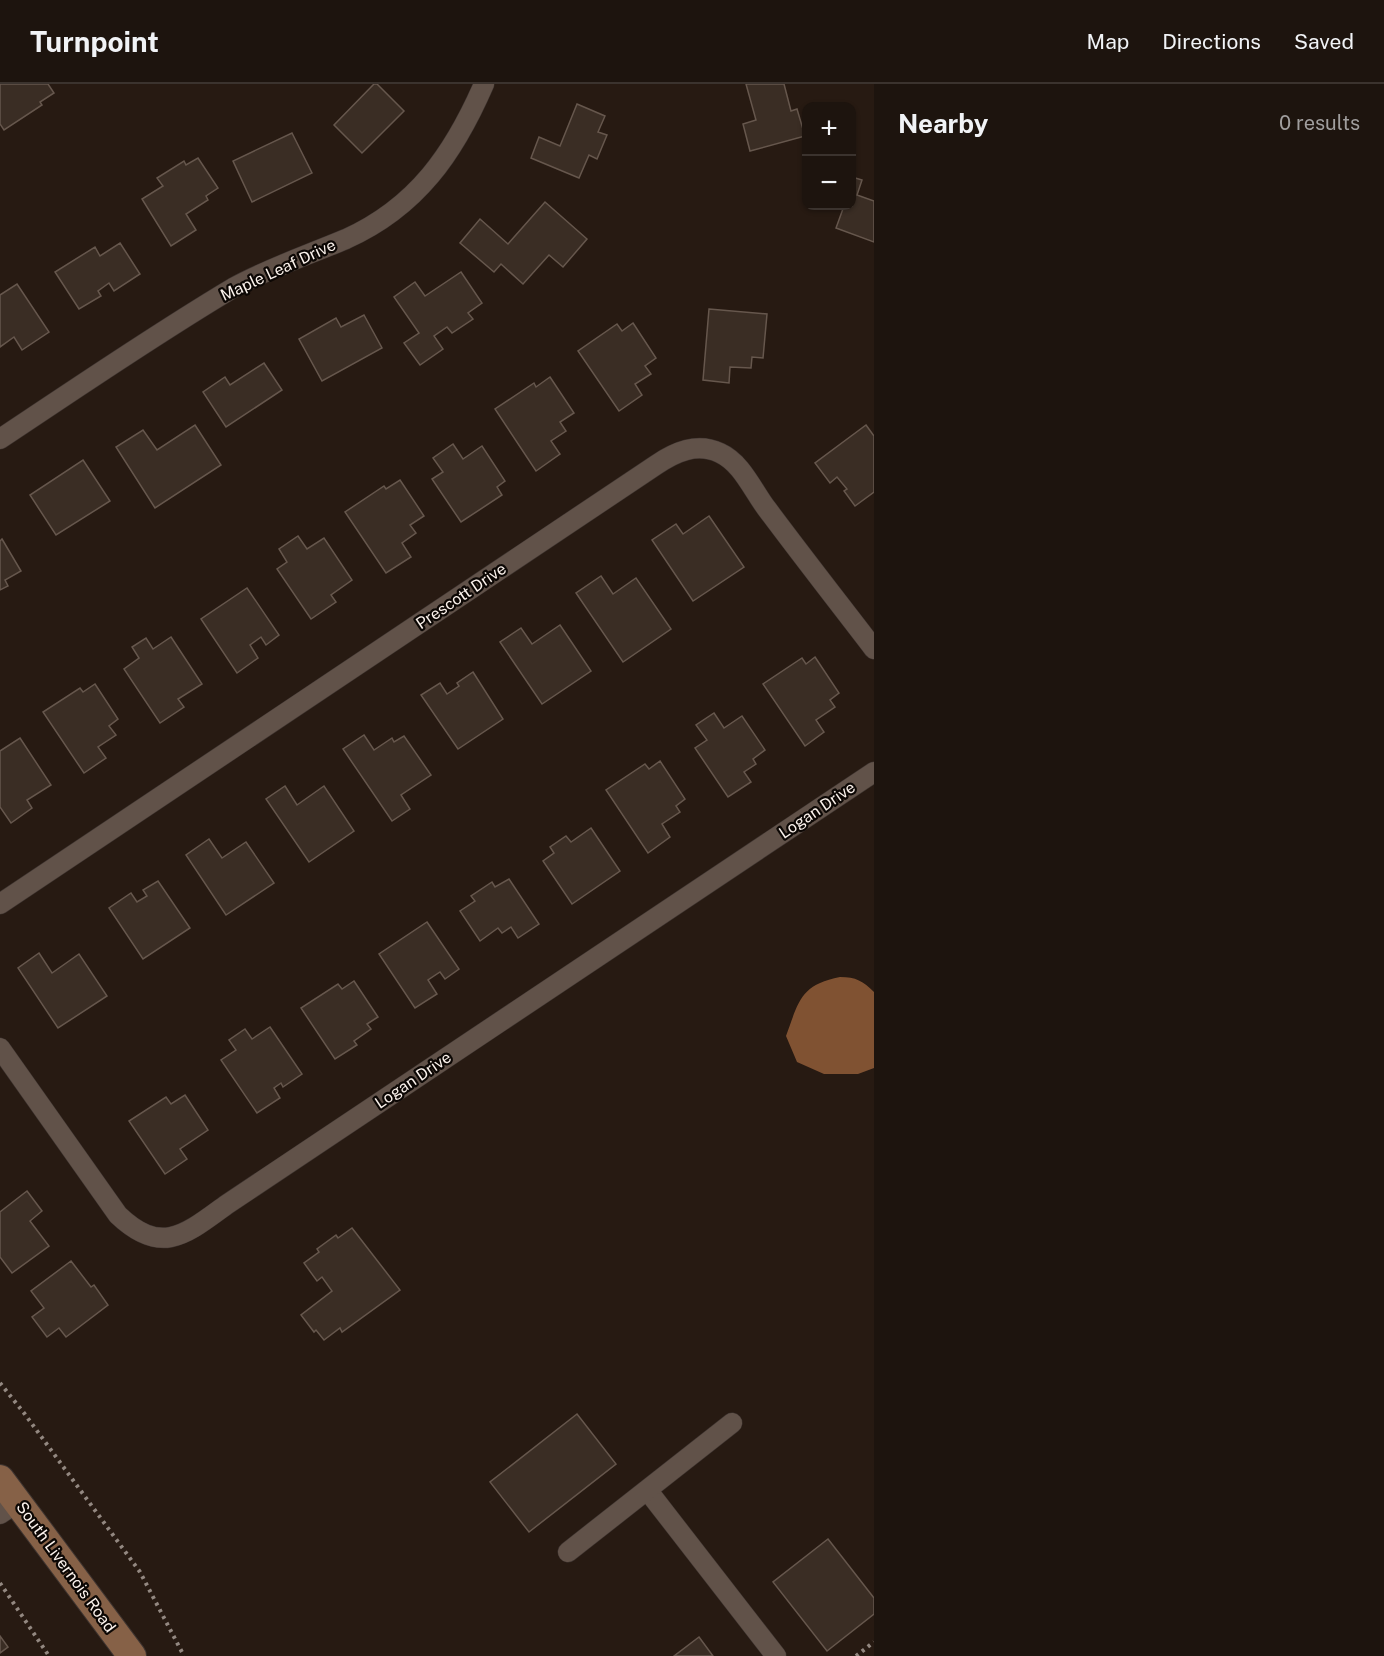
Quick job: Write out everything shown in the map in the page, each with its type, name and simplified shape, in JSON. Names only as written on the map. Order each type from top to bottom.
[{"type":"street","name":"Maple Leaf Drive","points":[[0,439],[177,322],[237,286],[346,238],[389,215],[414,196],[443,160],[469,119],[484,84]]},
{"type":"street","name":"Prescott Drive","points":[[0,904],[672,454],[688,449],[706,449],[721,453],[735,463],[765,507],[874,649]]},
{"type":"street","name":"Logan Drive","points":[[0,1048],[118,1215],[146,1236],[175,1237],[195,1228],[226,1205],[874,772]]},
{"type":"street","points":[[567,1552],[732,1424]]},
{"type":"street","name":"South Livernois Road","points":[[0,1479],[9,1508],[132,1656]]},
{"type":"street","points":[[648,1491],[776,1656]]},
{"type":"path","points":[[0,1383],[140,1572],[184,1656]]},
{"type":"path","points":[[0,1583],[49,1656]]},
{"type":"path","points":[[856,1656],[874,1642]]},
{"type":"shaded area","points":[[840,977],[859,980],[874,992],[874,1068],[858,1074],[824,1074],[797,1062],[786,1036],[803,996],[817,985]]},
{"type":"building","points":[[0,84],[48,84],[54,93],[40,102],[42,105],[4,130],[0,124]]},
{"type":"building","points":[[374,84],[377,84],[404,111],[362,153],[334,125]]},
{"type":"building","points":[[746,84],[784,84],[791,111],[797,109],[802,126],[802,137],[750,151],[743,124],[756,120]]},
{"type":"building","points":[[577,104],[605,116],[598,132],[607,135],[597,159],[589,155],[579,178],[531,158],[539,137],[560,146]]},
{"type":"building","points":[[292,133],[312,173],[252,202],[233,161]]},
{"type":"building","points":[[198,158],[218,188],[206,196],[208,200],[186,214],[196,230],[171,246],[142,199],[163,186],[157,178],[184,161],[186,165]]},
{"type":"building","points":[[856,178],[862,180],[857,195],[874,201],[874,242],[836,228],[843,210],[856,210]]},
{"type":"building","points":[[545,202],[587,239],[563,267],[549,255],[523,284],[501,264],[494,272],[460,243],[480,219],[508,244]]},
{"type":"building","points":[[120,243],[140,274],[114,291],[109,283],[98,291],[101,296],[79,309],[55,272],[95,247],[100,256]]},
{"type":"building","points":[[461,272],[482,303],[468,313],[473,319],[452,333],[447,327],[434,336],[443,349],[420,365],[404,343],[419,333],[394,297],[415,282],[425,296]]},
{"type":"building","points":[[17,284],[49,332],[22,350],[14,337],[0,347],[0,295]]},
{"type":"building","points":[[709,309],[767,314],[763,358],[752,357],[751,368],[730,367],[729,383],[703,380]]},
{"type":"building","points":[[364,315],[382,348],[322,381],[299,339],[336,318],[341,327]]},
{"type":"building","points":[[633,323],[656,358],[645,366],[651,374],[635,384],[642,395],[619,411],[578,351],[617,324],[622,331]]},
{"type":"building","points":[[264,363],[282,390],[226,427],[203,392],[225,377],[230,385]]},
{"type":"building","points":[[550,377],[574,413],[560,422],[566,431],[551,441],[560,454],[536,471],[495,409],[534,383],[536,387]]},
{"type":"building","points":[[195,425],[221,465],[155,508],[116,447],[143,430],[157,450]]},
{"type":"building","points":[[866,425],[874,436],[874,492],[855,506],[844,491],[847,489],[837,477],[830,483],[815,463]]},
{"type":"building","points":[[453,444],[463,459],[482,446],[505,481],[497,487],[502,495],[461,522],[432,479],[443,472],[433,458]]},
{"type":"building","points":[[83,460],[110,501],[56,535],[30,495]]},
{"type":"building","points":[[400,480],[424,516],[410,525],[416,533],[402,543],[411,557],[386,573],[345,512],[384,486],[386,489]]},
{"type":"building","points":[[709,516],[744,567],[693,601],[652,540],[676,524],[683,534]]},
{"type":"building","points":[[298,536],[307,549],[324,538],[352,580],[331,595],[336,602],[311,619],[277,569],[287,562],[279,549]]},
{"type":"building","points":[[2,539],[21,571],[5,580],[8,586],[0,590],[0,541]]},
{"type":"building","points":[[601,576],[613,594],[636,578],[671,629],[623,662],[576,593]]},
{"type":"building","points":[[247,588],[279,635],[266,645],[261,637],[250,645],[258,658],[237,673],[201,619]]},
{"type":"building","points":[[560,625],[591,671],[542,704],[500,642],[521,628],[532,644]]},
{"type":"building","points":[[171,637],[202,684],[178,699],[184,707],[160,723],[124,669],[139,658],[132,647],[146,638],[153,649]]},
{"type":"building","points":[[815,657],[839,693],[830,700],[835,707],[816,720],[824,732],[805,746],[763,684],[802,658],[806,664]]},
{"type":"building","points":[[473,672],[503,719],[458,749],[421,695],[440,683],[447,694],[459,686],[457,683]]},
{"type":"building","points":[[95,684],[118,719],[109,726],[116,735],[98,747],[106,758],[84,773],[43,712],[80,688],[83,692]]},
{"type":"building","points":[[714,713],[724,728],[742,716],[765,750],[753,759],[756,764],[744,772],[751,782],[728,797],[695,748],[707,740],[696,725]]},
{"type":"building","points":[[364,735],[374,750],[392,738],[394,742],[404,736],[431,775],[401,795],[410,809],[392,821],[343,749]]},
{"type":"building","points":[[20,738],[51,785],[27,800],[32,808],[11,823],[0,807],[0,751]]},
{"type":"building","points":[[660,761],[685,799],[676,806],[680,812],[662,824],[670,837],[648,853],[606,790],[645,764],[649,769]]},
{"type":"building","points":[[285,786],[297,805],[324,786],[354,831],[309,862],[266,799]]},
{"type":"building","points":[[591,828],[620,871],[572,904],[543,861],[554,853],[550,847],[566,836],[571,842]]},
{"type":"building","points":[[209,839],[222,858],[246,842],[274,883],[226,915],[186,855]]},
{"type":"building","points":[[509,879],[539,924],[518,938],[511,927],[502,933],[498,928],[480,941],[460,911],[475,901],[471,896],[492,882],[495,887]]},
{"type":"building","points":[[158,881],[190,928],[143,959],[109,908],[131,893],[137,902],[147,896],[143,890]]},
{"type":"building","points":[[427,922],[459,969],[445,979],[440,972],[428,980],[437,994],[415,1008],[379,954]]},
{"type":"building","points":[[39,953],[52,973],[79,954],[107,996],[58,1028],[18,968]]},
{"type":"building","points":[[354,981],[378,1017],[367,1024],[371,1029],[354,1041],[357,1045],[335,1059],[301,1008],[338,984],[342,989]]},
{"type":"building","points":[[270,1027],[302,1074],[283,1087],[281,1083],[274,1088],[280,1098],[257,1113],[221,1060],[236,1050],[229,1040],[245,1029],[252,1039]]},
{"type":"building","points":[[185,1095],[208,1130],[180,1149],[187,1159],[165,1174],[129,1121],[166,1097],[171,1104]]},
{"type":"building","points":[[27,1191],[42,1211],[30,1221],[49,1246],[12,1273],[0,1257],[0,1212]]},
{"type":"building","points":[[352,1228],[400,1290],[342,1332],[340,1328],[324,1340],[316,1330],[314,1332],[301,1315],[332,1291],[322,1277],[317,1281],[304,1263],[319,1252],[317,1249],[336,1235],[338,1238]]},
{"type":"building","points":[[71,1261],[91,1287],[94,1285],[108,1305],[66,1337],[59,1328],[47,1337],[32,1317],[44,1308],[31,1291]]},
{"type":"building","points":[[577,1414],[616,1464],[529,1532],[490,1482]]},
{"type":"building","points":[[828,1539],[874,1598],[874,1614],[827,1651],[773,1582]]},
{"type":"building","points":[[0,1636],[8,1647],[0,1653]]},
{"type":"building","points":[[699,1637],[713,1656],[674,1656]]}]
